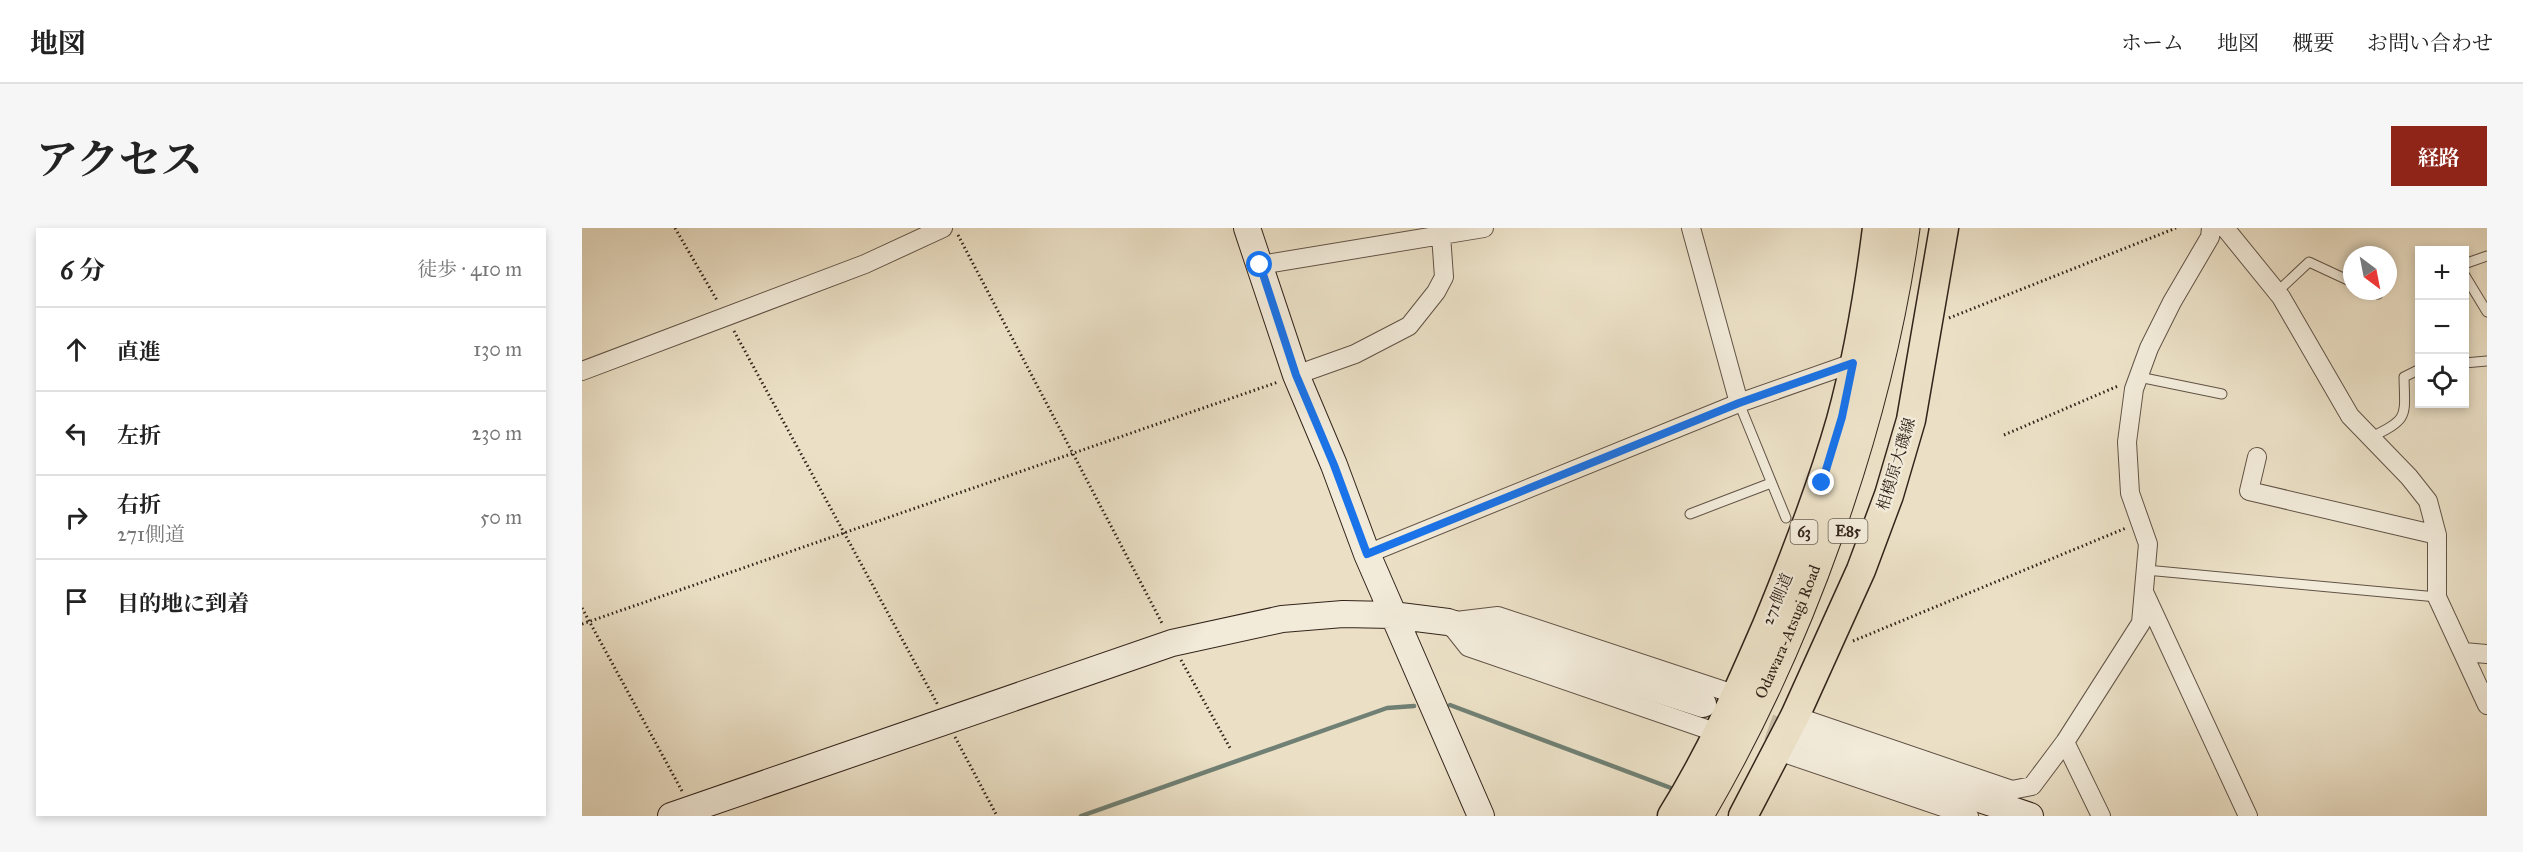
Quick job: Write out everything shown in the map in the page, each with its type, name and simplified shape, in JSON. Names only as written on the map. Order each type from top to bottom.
[{"type":"highway","name":"Odawara-Atsugi Road","points":[[1696,816],[1761,692],[1818,557],[1856,444],[1878,354],[1903,228]]},
{"type":"highway","name":"Odawara-Atsugi Road","points":[[1720,816],[1779,702],[1838,561],[1876,445],[1897,357],[1921,228]]},
{"type":"main road","name":"271側道","points":[[1672,816],[1715,709],[1797,551],[1822,483],[1842,417],[1870,281],[1877,228]]},
{"type":"main road","name":"相模原大磯線","points":[[1743,816],[1801,738],[1826,649],[1861,570],[1889,495],[1911,420],[1944,228]]},
{"type":"street","points":[[582,372],[865,264],[943,228]]},
{"type":"street","points":[[1247,228],[1296,375],[1334,465],[1367,554],[1481,816]]},
{"type":"street","points":[[1260,265],[1484,228]]},
{"type":"street","points":[[1691,228],[1739,403]]},
{"type":"street","points":[[1801,738],[2012,790],[2032,786],[2065,742],[2141,623],[2148,544],[2130,493],[2127,442],[2134,389],[2153,339],[2210,237],[2211,228]]},
{"type":"street","points":[[2225,228],[2277,292],[2350,416],[2409,477],[2428,501],[2437,535],[2437,597],[2487,705]]},
{"type":"street","points":[[1296,375],[1355,354],[1408,326],[1436,292],[1444,277],[1441,235]]},
{"type":"street","points":[[1367,554],[1739,403],[1853,363]]},
{"type":"street","points":[[2257,457],[2249,491],[2437,535]]},
{"type":"street","points":[[2144,592],[2248,816]]},
{"type":"street","points":[[681,812],[1172,643],[1282,619],[1343,614],[1392,615],[1448,622],[1715,709]]},
{"type":"street","points":[[2464,652],[2487,654]]},
{"type":"street","points":[[1801,738],[2028,816]]},
{"type":"street","points":[[1801,738],[1969,816]]},
{"type":"street","points":[[2065,742],[2101,816]]},
{"type":"street","points":[[1459,766],[1468,816]]},
{"type":"lane","points":[[2469,262],[2487,256]]},
{"type":"lane","points":[[2277,292],[2309,262],[2343,278]]},
{"type":"lane","points":[[2469,282],[2487,312]]},
{"type":"lane","points":[[2469,363],[2487,361]]},
{"type":"lane","points":[[2370,438],[2399,424],[2405,414],[2404,377],[2415,372]]},
{"type":"lane","points":[[2139,377],[2222,394]]},
{"type":"lane","points":[[1739,403],[1786,518]]},
{"type":"lane","points":[[1690,514],[1771,483]]},
{"type":"lane","points":[[2146,570],[2437,597]]},
{"type":"path","points":[[675,228],[726,317],[997,816]]},
{"type":"path","points":[[954,228],[1172,643],[1230,747]]},
{"type":"path","points":[[1927,327],[2176,228]]},
{"type":"path","points":[[582,624],[1296,375]]},
{"type":"path","points":[[2004,435],[2139,377]]},
{"type":"path","points":[[1826,649],[1840,646],[2139,522]]},
{"type":"path","points":[[582,608],[681,812]]},
{"type":"waterway","points":[[1450,705],[1671,788]]},
{"type":"waterway","points":[[1081,816],[1387,708],[1414,706]]},
{"type":"tunnel","points":[[1732,714],[1805,740]]},
{"type":"route","points":[[1260,265],[1296,375],[1334,465],[1367,554],[1739,403],[1853,363],[1842,417],[1822,483]]}]
